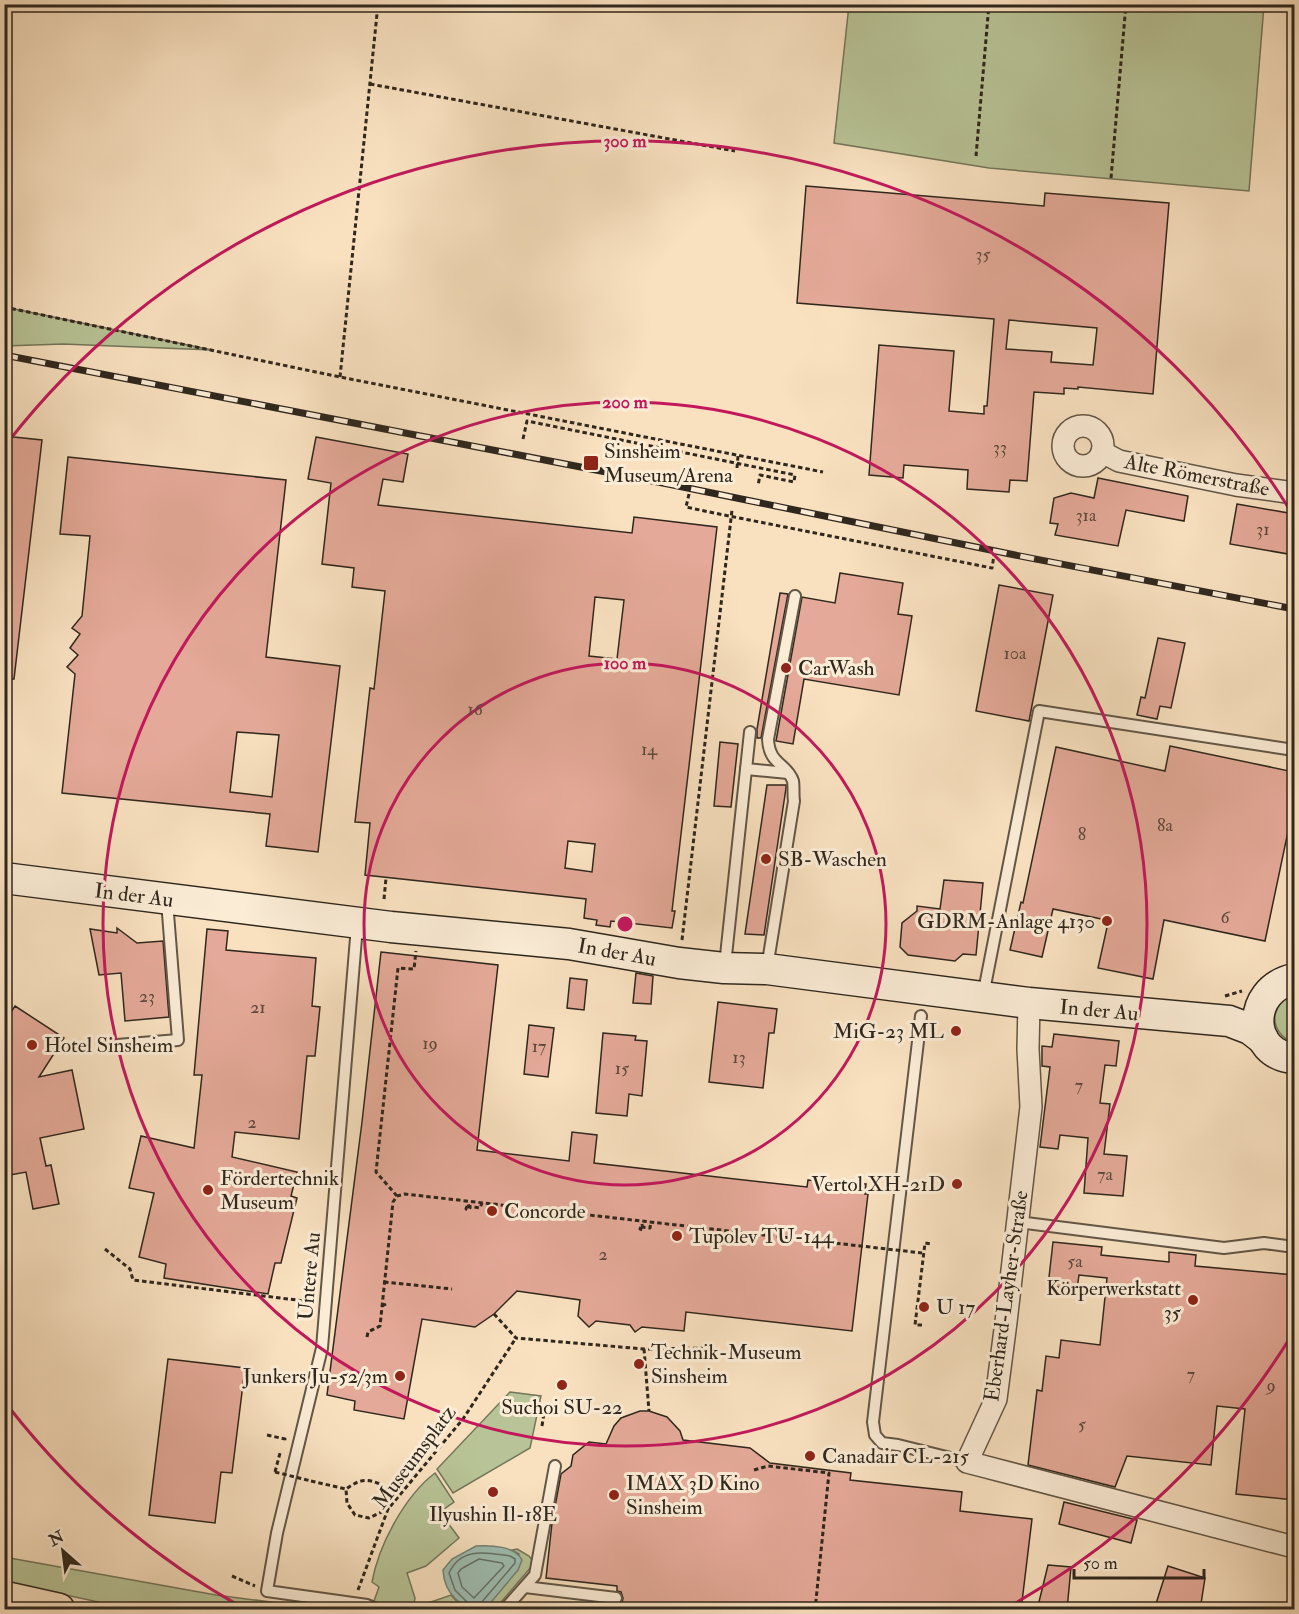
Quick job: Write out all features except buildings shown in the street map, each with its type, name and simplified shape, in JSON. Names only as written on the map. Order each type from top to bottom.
[{"type":"highway","points":[[4,1598],[58,1610]]},
{"type":"street","name":"Alte Römerstraße","points":[[1102,452],[1119,461],[1236,485],[1294,494]]},
{"type":"street","name":"In der Au","points":[[4,878],[357,922],[569,944],[719,968],[828,972],[862,976],[920,1003],[983,997],[1230,1021],[1250,1029],[1279,1054],[1293,1060]]},
{"type":"street","points":[[719,968],[765,988],[920,1003]]},
{"type":"street","points":[[1263,1039],[1259,1029],[1259,1009],[1264,998],[1282,982],[1294,979]]},
{"type":"street","name":"Eberhard-Layher-Straße","points":[[967,1462],[996,1398],[1031,1107],[1028,1049],[1029,1003]]},
{"type":"street","name":"In der Au","points":[[1230,1021],[1248,1016],[1259,1009]]},
{"type":"street","points":[[967,1462],[1294,1547]]},
{"type":"lane","points":[[767,969],[794,801],[793,781],[773,759],[768,740],[795,596]]},
{"type":"lane","points":[[983,997],[1039,711],[1294,750]]},
{"type":"lane","points":[[719,968],[750,732]]},
{"type":"lane","points":[[746,769],[788,773]]},
{"type":"lane","points":[[105,1046],[178,1040],[166,898]]},
{"type":"lane","name":"Untere Au","points":[[267,1591],[277,1533],[322,1348],[357,922]]},
{"type":"lane","points":[[920,1003],[873,1422],[875,1435],[882,1443],[967,1462]]},
{"type":"lane","points":[[1018,1222],[1224,1248],[1264,1243],[1294,1247]]},
{"type":"lane","points":[[504,1610],[535,1575],[555,1466]]},
{"type":"lane","points":[[525,1587],[616,1598]]},
{"type":"lane","points":[[267,1591],[353,1603],[379,1610]]},
{"type":"path","points":[[340,377],[378,4]]},
{"type":"path","points":[[976,156],[989,4]]},
{"type":"path","points":[[1111,178],[1126,4]]},
{"type":"path","points":[[370,84],[735,151]]},
{"type":"path","points":[[4,307],[340,377],[824,472]]},
{"type":"path","points":[[523,439],[527,421],[795,475],[794,482],[760,475],[758,486]]},
{"type":"path","points":[[737,465],[738,456]]},
{"type":"path","points":[[689,494],[686,507],[992,568],[994,555]]},
{"type":"path","points":[[679,963],[732,510]]},
{"type":"path","points":[[384,899],[386,878]]},
{"type":"path","points":[[397,1196],[376,1172],[397,968],[414,969],[417,943]]},
{"type":"path","points":[[367,1337],[368,1332],[380,1326],[393,1202],[397,1196],[405,1194],[924,1253]]},
{"type":"path","points":[[467,1205],[480,1208],[482,1203]]},
{"type":"path","points":[[641,1226],[650,1228],[651,1222]]},
{"type":"path","points":[[922,1325],[915,1325],[925,1243],[931,1244]]},
{"type":"path","points":[[105,1249],[130,1269],[133,1280],[327,1304]]},
{"type":"path","points":[[384,1282],[453,1289]]},
{"type":"path","points":[[382,1306],[388,1302]]},
{"type":"path","points":[[494,1314],[516,1338],[644,1349],[714,1348]]},
{"type":"path","name":"Museumsplatz","points":[[353,1603],[388,1509],[462,1419],[516,1338]]},
{"type":"path","points":[[644,1349],[649,1411]]},
{"type":"path","points":[[542,1426],[544,1413]]},
{"type":"path","points":[[267,1434],[285,1439]]},
{"type":"path","points":[[754,1470],[768,1466],[829,1473],[815,1610]]},
{"type":"path","points":[[275,1472],[346,1489],[358,1481],[369,1479],[382,1485],[388,1509],[369,1518],[355,1515],[347,1503],[346,1489]]},
{"type":"path","points":[[232,1576],[267,1591]]},
{"type":"green space","points":[[849,5],[1264,5],[1249,191],[989,168],[834,143]]},
{"type":"green space","points":[[4,307],[212,350],[63,344],[5,346]]},
{"type":"green space","points":[[1294,994],[1294,1043],[1280,1033],[1275,1019],[1280,1004]]},
{"type":"green space","points":[[510,1392],[541,1396],[530,1448],[453,1493],[437,1469]]},
{"type":"green space","points":[[435,1473],[454,1502],[440,1512],[459,1538],[426,1566],[407,1573],[415,1598],[413,1609],[383,1606],[374,1601],[379,1587],[372,1582],[375,1567],[395,1522],[413,1494]]},
{"type":"green space","points":[[517,1549],[529,1556],[533,1561],[532,1566],[495,1609],[481,1610],[487,1607],[519,1554],[512,1550]]},
{"type":"green space","points":[[4,1557],[216,1595],[325,1609],[131,1609],[5,1582]]},
{"type":"green space","points":[[451,1595],[468,1609],[425,1609],[425,1604]]},
{"type":"water","points":[[476,1546],[508,1549],[519,1555],[522,1560],[518,1570],[487,1607],[478,1608],[462,1604],[456,1599],[447,1586],[443,1570],[452,1559]]},
{"type":"railway","points":[[4,355],[1294,609]]},
{"type":"place","name":"Sinsheim Museum/Arena","points":[[591,463]]},
{"type":"place","name":"CarWash","points":[[786,668]]},
{"type":"place","name":"SB-Waschen","points":[[766,859]]},
{"type":"place","name":"GDRM-Anlage 4130","points":[[1107,921]]},
{"type":"place","name":"MiG-23 ML","points":[[956,1031]]},
{"type":"place","name":"Hotel Sinsheim","points":[[32,1045]]},
{"type":"place","name":"Vertol XH-21D","points":[[957,1184]]},
{"type":"place","name":"Fördertechnik Museum","points":[[208,1190]]},
{"type":"place","name":"Concorde","points":[[492,1211]]},
{"type":"place","name":"Tupolev TU-144","points":[[677,1236]]},
{"type":"place","name":"Körperwerkstatt 35","points":[[1193,1300]]},
{"type":"place","name":"U 17","points":[[924,1307]]},
{"type":"place","name":"Technik-Museum Sinsheim","points":[[639,1364]]},
{"type":"place","name":"Junkers Ju-52/3m","points":[[400,1376]]},
{"type":"place","name":"Suchoi SU-22","points":[[562,1385]]},
{"type":"place","name":"Canadair CL-215","points":[[810,1456]]},
{"type":"place","name":"Ilyushin Il-18E","points":[[493,1492]]},
{"type":"place","name":"IMAX 3D Kino Sinsheim","points":[[614,1495]]}]
